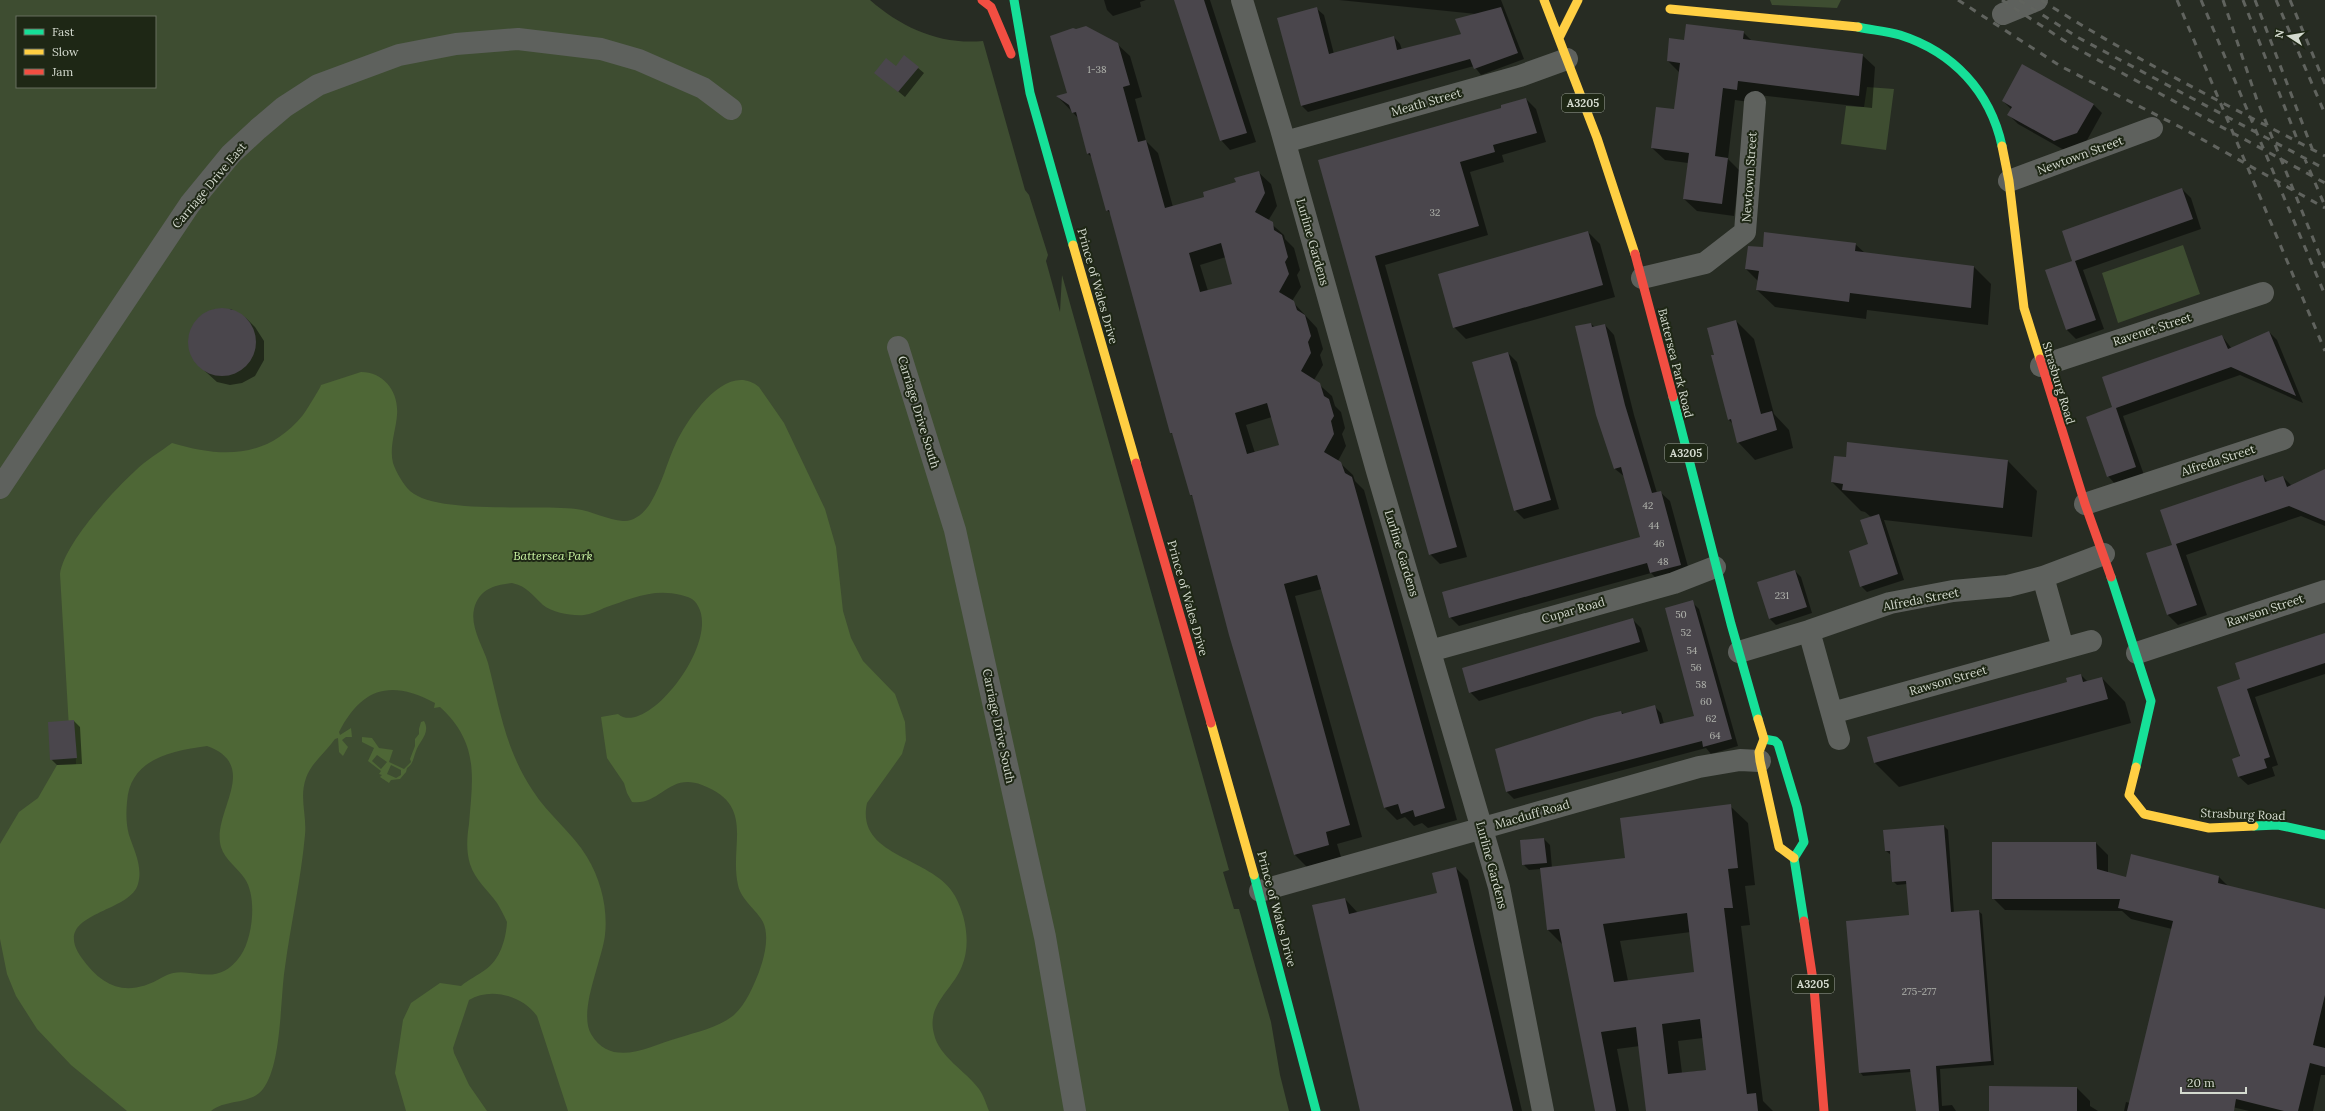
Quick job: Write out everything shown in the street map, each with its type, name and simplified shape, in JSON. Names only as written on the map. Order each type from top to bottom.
[{"type":"main road","name":"Prince of Wales Drive","points":[[982,0],[991,7],[1002,29],[1017,74],[1030,93]]},
{"type":"main road","name":"Prince of Wales Drive","points":[[1014,0],[1016,24],[1030,72],[1030,93],[1260,891],[1316,1111]]},
{"type":"main road","name":"Battersea Park Road","points":[[1544,0],[1608,168],[1642,278],[1715,567],[1764,739],[1759,752],[1760,761],[1779,847],[1794,858]]},
{"type":"main road","points":[[1559,38],[1578,0]]},
{"type":"main road","name":"Strasburg Road","points":[[1670,9],[1856,27],[1899,35],[1933,49],[1956,66],[1977,87],[1998,130],[2009,181],[2024,308],[2085,504],[2138,653],[2151,701],[2129,795],[2144,814],[2208,828],[2278,825],[2325,835]]},
{"type":"main road","points":[[1764,739],[1775,741],[1778,744],[1797,808],[1804,842],[1794,858]]},
{"type":"main road","name":"A3205","points":[[1794,858],[1814,987],[1824,1111]]},
{"type":"street","name":"Lurline Gardens","points":[[1242,0],[1285,142],[1499,887],[1543,1111]]},
{"type":"street","points":[[2004,14],[2037,0]]},
{"type":"street","name":"Carriage Drive East","points":[[0,488],[190,204],[232,154],[258,129],[284,107],[318,85],[399,55],[456,44],[518,39],[601,49],[639,60],[703,88],[731,109]]},
{"type":"street","name":"Meath Street","points":[[1285,142],[1520,76],[1567,59]]},
{"type":"street","name":"Newtown Street","points":[[1642,278],[1705,263],[1745,232],[1755,102]]},
{"type":"street","name":"Newtown Street","points":[[2009,181],[2152,128]]},
{"type":"street","name":"Ravenet Street","points":[[2041,366],[2263,293]]},
{"type":"street","name":"Carriage Drive South","points":[[898,347],[955,530],[1045,937],[1075,1111]]},
{"type":"street","name":"Alfreda Street","points":[[2085,504],[2283,439]]},
{"type":"street","name":"Alfreda Street","points":[[1739,652],[1809,631],[1890,603],[1953,591],[2008,586],[2042,577],[2104,554]]},
{"type":"street","name":"Cupar Road","points":[[1430,651],[1674,583],[1715,567]]},
{"type":"street","points":[[2042,577],[2063,648]]},
{"type":"street","name":"Rawson Street","points":[[2138,653],[2325,591]]},
{"type":"street","points":[[1809,631],[1839,739]]},
{"type":"street","name":"Rawson Street","points":[[1832,713],[2092,641]]},
{"type":"street","name":"Macduff Road","points":[[1260,891],[1699,767],[1740,760],[1760,761]]},
{"type":"green space","name":"Battersea Park","points":[[0,0],[870,0],[895,19],[922,32],[952,40],[967,42],[983,41],[1025,190],[1029,195],[1048,255],[1046,261],[1060,312],[1062,275],[1229,870],[1223,872],[1234,909],[1239,909],[1271,1022],[1280,1075],[1289,1111],[0,1111]]},
{"type":"green space","points":[[1770,0],[1841,0],[1837,8],[1772,5]]},
{"type":"green space","points":[[1867,87],[1894,89],[1886,150],[1841,144],[1846,106],[1864,107]]},
{"type":"green space","points":[[2183,245],[2200,294],[2118,323],[2102,273]]},
{"type":"shaded area","points":[[361,372],[377,375],[388,385],[393,391],[397,407],[392,451],[393,463],[400,478],[407,488],[423,498],[442,503],[464,506],[576,509],[623,521],[636,518],[649,505],[655,495],[682,432],[699,407],[710,396],[722,386],[734,381],[747,381],[759,387],[784,423],[825,509],[836,547],[843,611],[851,638],[863,661],[895,694],[905,722],[906,740],[902,754],[867,803],[866,821],[873,835],[884,846],[930,872],[944,883],[955,896],[959,904],[966,930],[967,939],[965,957],[958,975],[937,1006],[933,1023],[934,1034],[941,1050],[974,1082],[979,1089],[984,1097],[989,1111],[568,1111],[537,1016],[531,1009],[514,998],[505,995],[486,994],[469,1000],[453,1048],[469,1085],[487,1111],[406,1111],[395,1073],[403,1020],[411,1003],[440,983],[461,986],[490,966],[495,961],[504,942],[507,922],[497,903],[475,875],[470,864],[467,839],[472,791],[472,775],[471,761],[462,734],[453,720],[440,707],[434,708],[435,703],[404,691],[391,690],[379,692],[368,697],[357,706],[339,732],[340,735],[351,728],[352,737],[346,737],[342,740],[348,747],[343,756],[339,752],[338,738],[335,739],[315,762],[306,778],[303,793],[305,835],[283,980],[277,1048],[274,1064],[269,1078],[263,1089],[258,1094],[252,1098],[217,1107],[211,1111],[127,1111],[71,1065],[37,1029],[16,996],[7,974],[0,939],[0,844],[19,812],[38,798],[57,765],[76,764],[75,733],[69,728],[60,574],[63,562],[70,548],[103,504],[139,467],[172,443],[208,451],[226,452],[243,451],[259,447],[274,440],[289,429],[303,415],[321,385]],"holes":[[[512,583],[522,586],[547,608],[568,614],[587,615],[633,598],[661,593],[670,593],[688,597],[695,601],[698,606],[702,623],[699,642],[690,663],[677,683],[661,700],[645,713],[630,718],[618,714],[601,717],[607,758],[624,783],[632,802],[642,802],[673,786],[691,782],[702,785],[719,793],[729,803],[735,815],[737,828],[736,870],[738,885],[745,900],[763,922],[766,941],[761,966],[749,995],[738,1011],[721,1023],[699,1032],[632,1052],[620,1053],[609,1051],[600,1045],[591,1034],[587,1012],[592,986],[603,946],[606,925],[600,885],[592,866],[581,848],[539,800],[516,760],[504,728],[488,663],[475,630],[473,616],[474,609],[476,602],[483,593],[493,587]],[[207,746],[223,755],[231,765],[233,778],[231,791],[222,820],[220,834],[223,852],[245,879],[251,896],[251,928],[245,947],[241,955],[231,966],[222,972],[212,974],[182,972],[173,973],[139,987],[118,987],[99,977],[81,957],[74,942],[76,931],[83,922],[121,902],[132,894],[138,884],[139,865],[129,835],[126,814],[130,787],[136,776],[144,767],[154,760],[179,751]]]},
{"type":"shaded area","points":[[424,721],[426,729],[424,737],[417,747],[412,762],[400,779],[391,780],[389,783],[380,777],[382,775],[379,774],[381,771],[368,761],[374,748],[362,742],[362,737],[372,738],[379,748],[393,750],[389,762],[404,769],[411,762],[410,759],[415,746],[415,739],[419,734],[421,722]],"holes":[[[377,755],[387,762],[381,769],[372,761]],[[391,765],[401,770],[401,775],[396,778],[387,774]]]},
{"type":"building","points":[[1174,0],[1204,0],[1247,133],[1220,141]]},
{"type":"building","points":[[1317,7],[1329,54],[1394,36],[1397,50],[1461,34],[1455,19],[1501,7],[1518,53],[1474,69],[1470,59],[1301,106],[1277,18]]},
{"type":"building","points":[[1686,24],[1744,31],[1743,39],[1863,54],[1859,96],[1738,81],[1737,90],[1723,88],[1715,156],[1728,158],[1722,204],[1683,199],[1689,153],[1651,148],[1656,107],[1674,109],[1680,63],[1667,61],[1669,38],[1684,40]]},
{"type":"building","points":[[1086,26],[1118,43],[1130,85],[1123,87],[1138,142],[1146,140],[1165,208],[1204,197],[1203,192],[1236,182],[1234,178],[1259,171],[1265,193],[1255,212],[1273,222],[1274,230],[1282,235],[1288,257],[1285,262],[1289,274],[1279,292],[1294,301],[1297,310],[1305,315],[1311,336],[1308,342],[1311,353],[1301,371],[1320,383],[1324,396],[1329,399],[1334,416],[1331,421],[1334,434],[1324,452],[1341,462],[1345,473],[1352,477],[1445,808],[1415,817],[1413,810],[1401,814],[1398,804],[1384,808],[1317,575],[1284,584],[1350,825],[1326,832],[1329,845],[1294,855],[1229,635],[1192,495],[1190,495],[1172,433],[1170,433],[1109,210],[1106,211],[1090,153],[1087,154],[1076,112],[1072,113],[1069,105],[1056,96],[1067,93],[1050,36],[1073,28],[1076,29]],"holes":[[[1221,243],[1232,284],[1200,292],[1189,253]],[[1267,403],[1279,445],[1247,454],[1235,413]]]},
{"type":"building","points":[[904,55],[919,67],[898,92],[874,73],[886,58],[896,66]]},
{"type":"building","points":[[2022,64],[2094,104],[2077,133],[2054,141],[2007,115],[2012,107],[2002,101]]},
{"type":"building","points":[[1526,98],[1537,133],[1493,145],[1495,152],[1460,162],[1479,226],[1375,256],[1457,547],[1429,555],[1318,160],[1501,108],[1501,105]]},
{"type":"building","points":[[2182,188],[2193,219],[2075,261],[2096,320],[2066,330],[2045,270],[2072,261],[2062,231]]},
{"type":"building","points":[[1588,231],[1603,285],[1453,328],[1438,274]]},
{"type":"building","points":[[1764,232],[1856,243],[1855,251],[1974,266],[1971,308],[1850,293],[1849,302],[1756,290],[1759,271],[1745,269],[1748,246],[1763,247]]},
{"type":"building","points":[[222,308],[235,311],[246,318],[253,329],[256,342],[253,355],[246,366],[235,373],[222,376],[209,373],[198,366],[191,355],[188,342],[191,329],[198,318],[209,311]]},
{"type":"building","points":[[1736,320],[1761,414],[1772,411],[1777,430],[1737,443],[1731,419],[1728,420],[1711,355],[1714,355],[1707,328]]},
{"type":"building","points":[[1591,323],[1592,327],[1605,324],[1625,405],[1652,493],[1661,491],[1681,565],[1650,573],[1647,563],[1449,618],[1442,592],[1640,537],[1621,467],[1614,469],[1596,415],[1575,326]]},
{"type":"building","points":[[2269,331],[2296,396],[2231,367],[2116,408],[2136,467],[2107,477],[2086,417],[2112,407],[2102,377],[2222,335],[2228,349]]},
{"type":"building","points":[[1508,352],[1551,500],[1514,511],[1472,362]]},
{"type":"building","points":[[1847,442],[2008,460],[2003,508],[1842,490],[1843,484],[1831,482],[1834,456],[1846,457]]},
{"type":"building","points":[[2325,469],[2325,521],[2289,506],[2176,544],[2197,605],[2167,615],[2146,553],[2172,545],[2160,510],[2263,475],[2265,482],[2283,476],[2287,487]]},
{"type":"building","points":[[1879,514],[1898,574],[1860,587],[1849,551],[1868,544],[1860,520]]},
{"type":"building","points":[[1795,570],[1807,607],[1769,619],[1757,582]]},
{"type":"building","points":[[1693,600],[1732,739],[1703,747],[1702,741],[1506,792],[1495,749],[1595,717],[1621,711],[1622,714],[1655,705],[1660,724],[1694,716],[1665,608]]},
{"type":"building","points":[[1633,618],[1640,642],[1469,693],[1462,668]]},
{"type":"building","points":[[2325,633],[2325,663],[2247,689],[2270,757],[2264,759],[2267,768],[2238,777],[2232,759],[2240,756],[2217,687],[2240,679],[2235,663]]},
{"type":"building","points":[[2081,674],[2083,682],[2102,677],[2108,699],[1874,763],[1867,737],[2067,682],[2066,678]]},
{"type":"building","points":[[74,720],[77,758],[50,760],[48,722]]},
{"type":"building","points":[[1731,804],[1738,868],[1728,869],[1733,908],[1724,908],[1747,1094],[1756,1093],[1758,1111],[1646,1111],[1636,1027],[1601,1032],[1616,1111],[1595,1111],[1559,929],[1547,930],[1540,868],[1625,858],[1620,818]],"holes":[[[1687,913],[1694,972],[1614,982],[1603,924]],[[1700,1019],[1706,1070],[1668,1074],[1662,1024]]]},
{"type":"building","points":[[1944,825],[1951,912],[1979,910],[1991,1061],[1936,1066],[1939,1111],[1916,1111],[1910,1069],[1859,1073],[1846,921],[1909,915],[1906,881],[1892,882],[1890,851],[1885,851],[1883,830]]},
{"type":"building","points":[[1544,838],[1547,863],[1522,865],[1520,840]]},
{"type":"building","points":[[1992,842],[2096,842],[2097,869],[2126,877],[2131,854],[2219,876],[2218,883],[2325,909],[2325,995],[2313,1045],[2325,1048],[2325,1067],[2310,1063],[2298,1111],[2284,1111],[2236,1099],[2234,1111],[2127,1111],[2173,921],[2118,908],[2120,899],[1992,899]]},
{"type":"building","points":[[1456,867],[1513,1111],[1360,1111],[1312,905],[1345,898],[1349,914],[1437,893],[1432,873]]},
{"type":"building","points":[[1989,1086],[2077,1087],[2077,1111],[1989,1111]]},
{"type":"railway","points":[[1958,0],[2062,67],[2182,128],[2325,208]]},
{"type":"railway","points":[[2002,0],[2074,47],[2325,183]]},
{"type":"railway","points":[[2019,0],[2079,38],[2325,169]]},
{"type":"railway","points":[[2041,0],[2146,62],[2325,156]]},
{"type":"railway","points":[[2177,0],[2325,351]]},
{"type":"railway","points":[[2201,0],[2325,295]]},
{"type":"railway","points":[[2223,0],[2257,100],[2325,268]]},
{"type":"railway","points":[[2243,0],[2299,144]]},
{"type":"railway","points":[[2255,0],[2313,151]]},
{"type":"railway","points":[[2276,0],[2325,114]]},
{"type":"railway","points":[[2290,0],[2325,84]]},
{"type":"railway","points":[[2304,157],[2325,206]]},
{"type":"traffic: fast","points":[[1014,0],[1030,93],[1073,245]]},
{"type":"traffic: fast","points":[[1858,27],[1889,32],[1919,42],[1937,52],[1952,63],[1966,76],[1978,91],[1996,126],[2002,146]]},
{"type":"traffic: fast","points":[[1673,397],[1731,624],[1758,719]]},
{"type":"traffic: fast","points":[[2111,577],[2151,701],[2136,767]]},
{"type":"traffic: fast","points":[[1764,739],[1775,741],[1778,744],[1797,807],[1804,842],[1794,858],[1804,921]]},
{"type":"traffic: fast","points":[[2254,826],[2278,825],[2325,835]]},
{"type":"traffic: fast","points":[[1254,875],[1316,1111]]},
{"type":"traffic: slow","points":[[1544,0],[1597,138],[1635,254]]},
{"type":"traffic: slow","points":[[1559,38],[1578,0]]},
{"type":"traffic: slow","points":[[1670,9],[1858,27]]},
{"type":"traffic: slow","points":[[2002,146],[2009,181],[2024,308],[2040,359]]},
{"type":"traffic: slow","points":[[1073,245],[1136,463]]},
{"type":"traffic: slow","points":[[1758,719],[1764,739],[1759,752],[1760,761],[1779,847],[1794,858]]},
{"type":"traffic: slow","points":[[1211,723],[1254,875]]},
{"type":"traffic: slow","points":[[2136,767],[2129,795],[2144,814],[2209,828],[2254,826]]},
{"type":"traffic: jam","points":[[982,0],[991,7],[1011,54]]},
{"type":"traffic: jam","points":[[1635,254],[1673,397]]},
{"type":"traffic: jam","points":[[2040,359],[2085,504],[2111,577]]},
{"type":"traffic: jam","points":[[1136,463],[1211,723]]},
{"type":"traffic: jam","points":[[1804,921],[1814,987],[1824,1111]]}]
